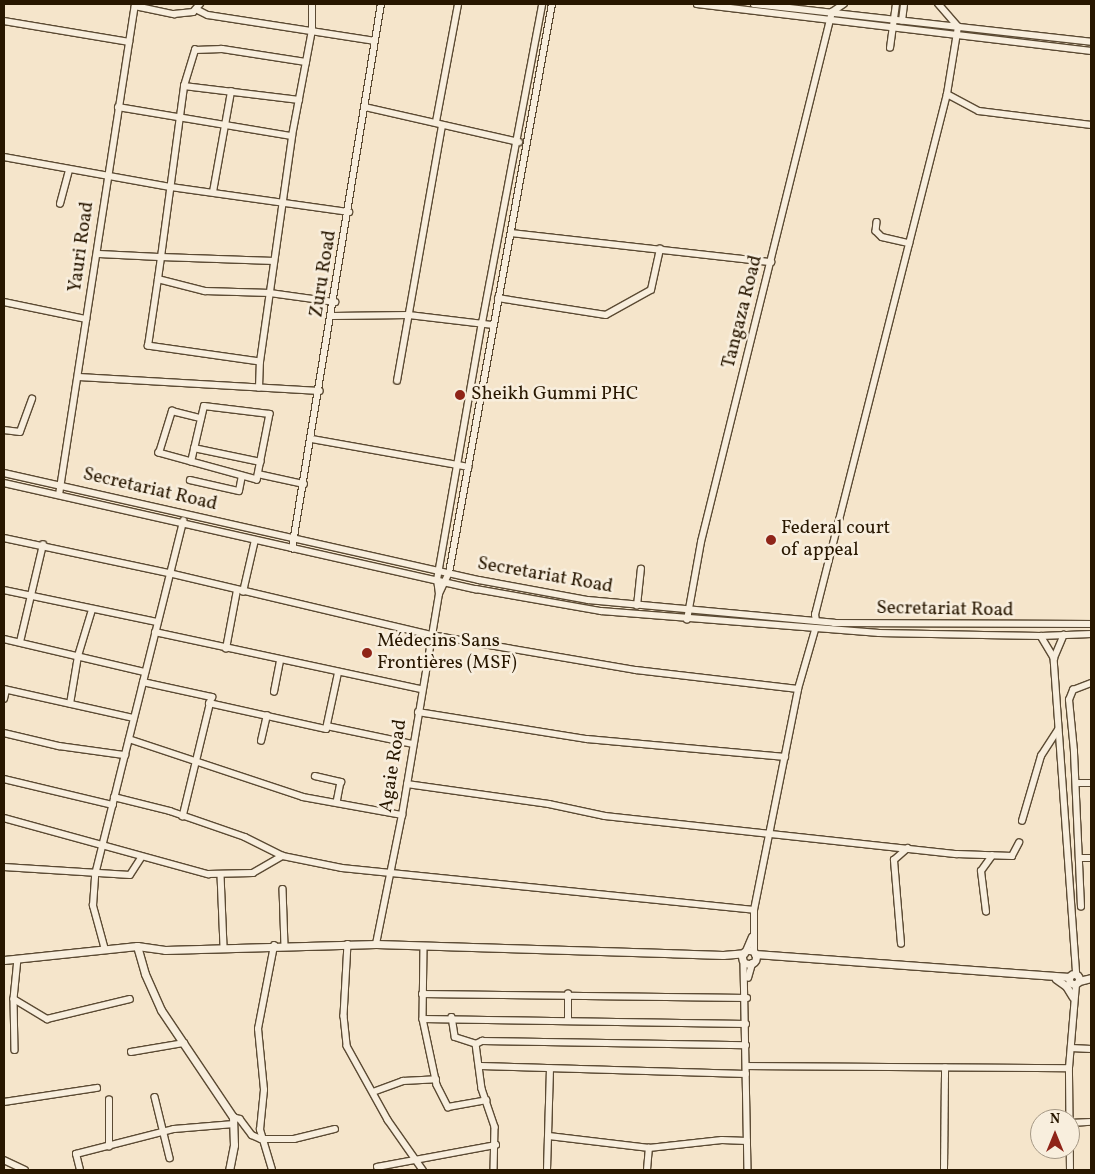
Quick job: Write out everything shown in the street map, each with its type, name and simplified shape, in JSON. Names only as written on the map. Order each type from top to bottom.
[{"type":"street","points":[[259,388],[260,362],[282,202],[312,30],[312,4]]},
{"type":"street","name":"Zuru Road","points":[[292,549],[333,316],[381,4]]},
{"type":"street","points":[[396,381],[409,316],[458,4]]},
{"type":"street","points":[[439,594],[438,570],[459,465],[482,322],[518,142],[542,4]]},
{"type":"street","points":[[439,594],[447,582],[449,573],[552,4]]},
{"type":"street","points":[[697,4],[1091,51]]},
{"type":"street","points":[[754,4],[1091,42]]},
{"type":"street","points":[[832,12],[844,4]]},
{"type":"street","points":[[890,48],[896,4]]},
{"type":"street","points":[[901,28],[904,4]]},
{"type":"street","points":[[816,621],[815,615],[947,94],[958,27],[938,4]]},
{"type":"street","points":[[135,5],[174,14],[198,6],[208,15],[375,41]]},
{"type":"street","name":"Yauri Road","points":[[59,495],[79,377],[86,319],[135,5]]},
{"type":"street","name":"Tangaza Road","points":[[687,620],[687,610],[832,12]]},
{"type":"street","points":[[4,20],[129,42]]},
{"type":"street","points":[[260,362],[148,346],[184,86],[193,54],[199,49],[306,62]]},
{"type":"street","points":[[529,78],[538,79]]},
{"type":"street","points":[[184,86],[299,100]]},
{"type":"street","points":[[212,192],[231,92]]},
{"type":"street","points":[[947,94],[979,111],[1091,125]]},
{"type":"street","points":[[118,107],[292,136]]},
{"type":"street","points":[[365,107],[526,144]]},
{"type":"street","points":[[4,157],[171,187],[348,212]]},
{"type":"street","points":[[60,204],[70,170]]},
{"type":"street","points":[[877,222],[876,230],[882,237],[910,243]]},
{"type":"street","points":[[510,233],[771,262]]},
{"type":"street","points":[[498,298],[606,315],[651,290],[660,250]]},
{"type":"street","points":[[97,254],[274,261]]},
{"type":"street","points":[[158,279],[205,291],[270,293],[335,302]]},
{"type":"street","points":[[4,302],[86,319]]},
{"type":"street","points":[[333,316],[409,316],[482,322],[493,325]]},
{"type":"street","points":[[79,377],[320,391]]},
{"type":"street","points":[[4,430],[20,432],[32,399]]},
{"type":"street","points":[[191,462],[204,406],[270,414],[257,480],[191,462],[159,453],[172,411],[201,418]]},
{"type":"street","points":[[312,439],[469,467]]},
{"type":"street","points":[[194,448],[261,462]]},
{"type":"street","name":"Secretariat Road","points":[[4,473],[553,595],[637,606],[816,621],[1001,626],[1091,624]]},
{"type":"street","points":[[258,474],[304,484]]},
{"type":"street","points":[[190,480],[239,491],[242,476]]},
{"type":"street","name":"Secretariat Road","points":[[4,483],[292,549],[556,605],[687,620],[815,630],[1041,636],[1091,634]]},
{"type":"street","points":[[105,950],[93,906],[96,875],[185,514]]},
{"type":"street","points":[[4,538],[169,573],[431,636],[636,670],[798,689]]},
{"type":"street","points":[[226,649],[255,540]]},
{"type":"street","points":[[20,642],[43,545]]},
{"type":"street","points":[[637,606],[641,569]]},
{"type":"street","points":[[4,590],[92,610],[157,622]]},
{"type":"street","name":"Agaie Road","points":[[376,944],[402,815],[439,594]]},
{"type":"street","points":[[70,704],[78,656],[92,610]]},
{"type":"street","points":[[748,1170],[747,980],[753,936],[754,910],[771,833],[798,689],[815,630]]},
{"type":"street","points":[[155,632],[338,673],[422,689]]},
{"type":"street","points":[[1064,635],[1054,658],[1075,961],[1069,1068],[1070,1109]]},
{"type":"street","points":[[1041,636],[1054,658]]},
{"type":"street","points":[[4,639],[145,672]]},
{"type":"street","points":[[274,692],[280,660]]},
{"type":"street","points":[[327,726],[338,673]]},
{"type":"street","points":[[143,682],[212,697],[209,703],[183,817]]},
{"type":"street","points":[[1081,907],[1076,783],[1068,700],[1073,690],[1091,683]]},
{"type":"street","points":[[4,699],[5,690],[134,718]]},
{"type":"street","points":[[209,703],[413,744]]},
{"type":"street","points":[[418,712],[596,740],[784,757]]},
{"type":"street","points":[[261,741],[267,716]]},
{"type":"street","points":[[1022,821],[1041,756],[1058,730]]},
{"type":"street","points":[[4,733],[59,746],[125,755]]},
{"type":"street","points":[[129,739],[302,796],[402,815]]},
{"type":"street","points":[[315,776],[341,782],[337,802]]},
{"type":"street","points":[[4,779],[112,805]]},
{"type":"street","points":[[1076,783],[1091,783]]},
{"type":"street","points":[[407,784],[549,804],[605,816],[908,848],[992,856],[1014,855],[1019,843]]},
{"type":"street","points":[[114,798],[183,817],[260,842],[282,856],[390,875],[754,910]]},
{"type":"street","points":[[4,818],[103,845],[141,858],[221,875],[253,873],[282,856]]},
{"type":"street","points":[[901,944],[894,860],[908,848]]},
{"type":"street","points":[[986,912],[982,871],[992,856]]},
{"type":"street","points":[[4,867],[96,875],[130,875],[141,858]]},
{"type":"street","points":[[1080,858],[1091,858]]},
{"type":"street","points":[[221,875],[224,948]]},
{"type":"street","points":[[283,889],[285,946]]},
{"type":"street","points":[[348,944],[344,1030],[347,1046],[388,1120],[423,1170]]},
{"type":"street","points":[[4,960],[137,946],[165,950],[376,944],[723,955],[1055,978],[1090,978]]},
{"type":"street","points":[[137,946],[144,974],[161,1010],[234,1120],[229,1170]]},
{"type":"street","points":[[272,1170],[261,1139],[264,1090],[258,1029],[274,946]]},
{"type":"street","points":[[424,947],[423,1018],[436,1079],[448,1107],[486,1100]]},
{"type":"street","points":[[16,1050],[14,999],[18,958]]},
{"type":"street","points":[[1055,978],[1066,986],[1073,996]]},
{"type":"street","points":[[422,994],[568,994],[747,998]]},
{"type":"street","points":[[568,994],[568,1019]]},
{"type":"street","points":[[14,999],[47,1019],[130,999]]},
{"type":"street","points":[[452,1017],[455,1037],[476,1044],[482,1041],[746,1045]]},
{"type":"street","points":[[423,1018],[568,1019],[746,1024]]},
{"type":"street","points":[[131,1052],[184,1043]]},
{"type":"street","points":[[476,1044],[486,1100],[495,1127],[494,1170]]},
{"type":"street","points":[[1071,1048],[1091,1049]]},
{"type":"street","points":[[481,1066],[746,1074]]},
{"type":"street","points":[[746,1066],[1069,1068]]},
{"type":"street","points":[[944,1170],[945,1068]]},
{"type":"street","points":[[547,1170],[550,1069]]},
{"type":"street","points":[[374,1092],[403,1081],[436,1079]]},
{"type":"street","points":[[4,1102],[97,1088]]},
{"type":"street","points":[[155,1096],[170,1158]]},
{"type":"street","points":[[109,1100],[109,1147]]},
{"type":"street","points":[[80,1170],[76,1154],[109,1147],[163,1131],[234,1120],[240,1120],[252,1135],[261,1139],[294,1139],[335,1129]]},
{"type":"street","points":[[549,1136],[650,1148],[722,1140],[747,1141]]},
{"type":"street","points":[[377,1167],[415,1158],[496,1145]]},
{"type":"street","points":[[647,1170],[650,1148]]},
{"type":"street","points":[[4,1160],[25,1170]]},
{"type":"place","name":"Sheikh Gummi PHC","points":[[460,395]]},
{"type":"place","name":"Federal court of appeal","points":[[771,540]]},
{"type":"place","name":"Médecins Sans Frontières (MSF)","points":[[367,653]]}]
